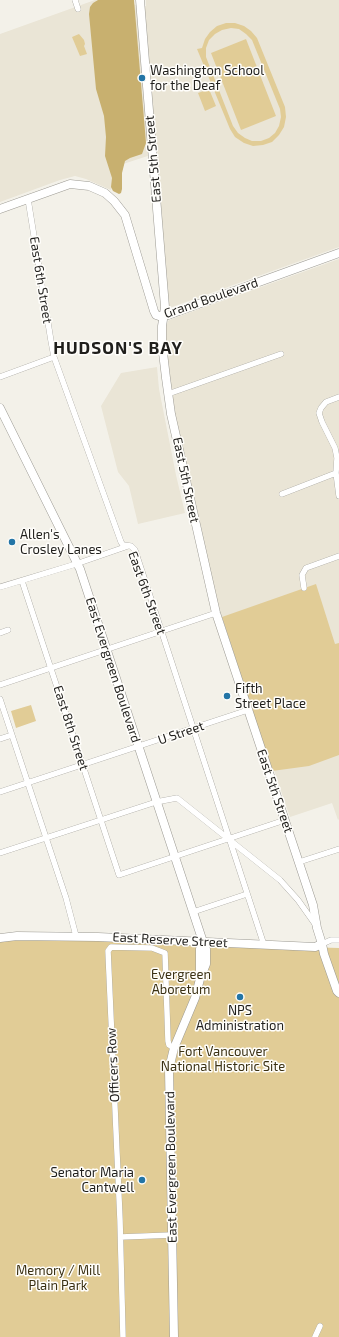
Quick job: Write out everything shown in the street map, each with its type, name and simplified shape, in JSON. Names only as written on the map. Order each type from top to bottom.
[{"type":"street","points":[[75,0],[78,9]]},
{"type":"street","name":"East 5th Street","points":[[140,0],[165,307],[162,326],[162,344],[168,394],[176,434],[216,613],[314,907],[317,928],[324,954],[339,993]]},
{"type":"street","name":"Grand Boulevard","points":[[0,209],[64,186],[76,184],[95,187],[110,196],[121,210],[128,223],[154,311],[159,316],[163,316],[339,253]]},
{"type":"street","name":"East 6th Street","points":[[28,198],[54,357],[120,542],[135,550],[264,945]]},
{"type":"street","points":[[168,394],[281,354]]},
{"type":"street","points":[[0,377],[54,357]]},
{"type":"street","points":[[339,397],[326,402],[319,413],[335,448],[339,496]]},
{"type":"street","name":"East Evergreen Boulevard","points":[[0,408],[83,579],[174,857],[206,949],[206,964],[195,998],[174,1048],[169,1068],[174,1337]]},
{"type":"street","points":[[282,494],[336,473]]},
{"type":"street","points":[[0,587],[130,546]]},
{"type":"street","points":[[304,588],[302,575],[306,568],[339,556]]},
{"type":"street","name":"East 8th Street","points":[[22,581],[119,875],[174,857]]},
{"type":"street","points":[[0,685],[216,613]]},
{"type":"street","points":[[0,633],[8,630]]},
{"type":"street","points":[[0,699],[66,898],[76,936]]},
{"type":"street","name":"U Street","points":[[0,792],[248,710]]},
{"type":"street","points":[[0,739],[12,735]]},
{"type":"street","points":[[0,853],[156,802],[178,799],[280,880],[298,900],[317,928]]},
{"type":"street","points":[[174,857],[285,820]]},
{"type":"street","points":[[299,862],[339,849]]},
{"type":"street","points":[[193,912],[247,894]]},
{"type":"street","name":"East Reserve Street","points":[[0,938],[17,936],[76,936],[316,947],[331,940],[339,940]]},
{"type":"street","name":"East 5th Street","points":[[322,944],[331,957],[339,981]]},
{"type":"street","name":"Officers Row","points":[[123,1337],[121,1236],[108,951],[111,947],[154,948],[165,952],[168,1041],[169,1045],[174,1048]]},
{"type":"street","points":[[121,1236],[172,1235]]},
{"type":"street","points":[[315,1337],[320,1326]]},
{"type":"shaded area","name":"Washington School for the Deaf","points":[[95,0],[146,6],[146,0],[339,0],[339,247],[172,307],[168,305],[157,153],[120,165],[111,190],[75,176],[0,202],[0,34]]},
{"type":"shaded area","points":[[98,0],[134,0],[146,143],[142,154],[125,161],[122,173],[122,189],[121,193],[119,194],[113,191],[111,187],[112,178],[105,156],[106,137],[104,116],[96,89],[89,14],[90,7]]},
{"type":"shaded area","points":[[339,259],[338,820],[332,803],[290,817],[215,597],[175,415],[167,363],[166,325],[169,320]]},
{"type":"shaded area","points":[[157,367],[159,389],[185,513],[138,524],[129,486],[118,472],[101,406],[121,373]]},
{"type":"green space","points":[[226,23],[235,23],[244,26],[257,38],[285,107],[286,117],[284,127],[272,142],[253,146],[244,143],[235,137],[230,129],[197,49],[202,48],[205,39],[217,26]],"holes":[[[231,28],[239,29],[252,40],[280,109],[281,117],[279,126],[275,133],[269,138],[261,141],[252,141],[245,138],[238,133],[233,126],[206,57],[206,48],[209,40],[215,34],[222,30]]]},
{"type":"green space","points":[[79,34],[84,40],[84,46],[87,54],[80,56],[72,37]]},
{"type":"green space","points":[[246,39],[276,116],[241,130],[211,53]]},
{"type":"green space","points":[[209,89],[216,106],[205,111],[198,93]]},
{"type":"green space","points":[[316,584],[335,644],[339,643],[339,755],[309,766],[272,771],[222,617]]},
{"type":"green space","points":[[31,705],[36,721],[16,728],[11,711]]},
{"type":"green space","name":"Fort Vancouver National Historic Site","points":[[0,939],[339,948],[339,1337],[0,1337]]},
{"type":"place","name":"Washington School for the Deaf","points":[[142,78]]},
{"type":"place","name":"Allen's Crosley Lanes","points":[[12,542]]},
{"type":"place","name":"Fifth Street Place","points":[[227,696]]},
{"type":"place","name":"NPS Administration","points":[[240,997]]},
{"type":"place","name":"Senator Maria Cantwell","points":[[142,1180]]},
{"type":"district","name":"HUDSON'S BAY","points":[[118,348]]},
{"type":"park label","name":"Evergreen Aboretum","points":[[181,982]]},
{"type":"park label","name":"Memory / Mill Plain Park","points":[[58,1278]]}]
